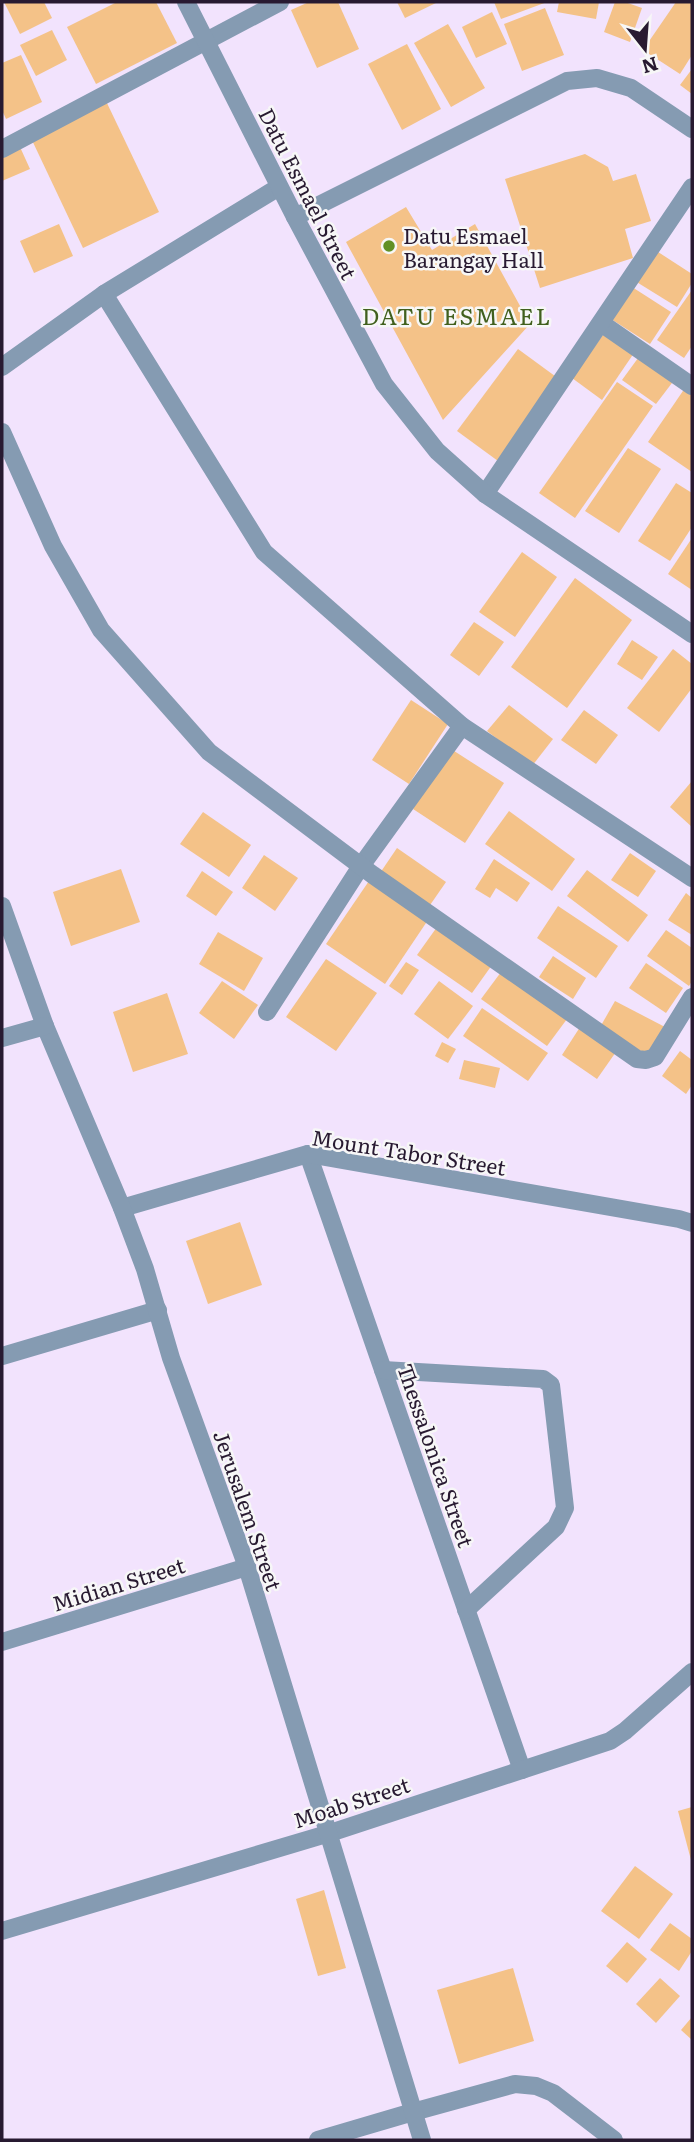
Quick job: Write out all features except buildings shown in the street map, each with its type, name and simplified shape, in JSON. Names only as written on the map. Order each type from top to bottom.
[{"type":"street","name":"Datu Esmael Street","points":[[186,2],[279,187],[384,384],[437,450],[485,494],[692,634]]},
{"type":"street","points":[[2,149],[279,2]]},
{"type":"street","points":[[295,217],[567,81],[597,78],[631,88],[692,129]]},
{"type":"street","points":[[2,367],[104,294],[279,187]]},
{"type":"street","points":[[485,494],[692,187]]},
{"type":"street","points":[[104,294],[264,552],[462,726],[692,878]]},
{"type":"street","points":[[601,323],[692,386]]},
{"type":"street","points":[[2,432],[53,546],[102,630],[209,752],[361,866],[637,1059],[655,1057],[692,997]]},
{"type":"street","points":[[267,1012],[361,866],[462,726]]},
{"type":"street","name":"Jerusalem Street","points":[[2,906],[46,1026],[145,1269],[171,1358],[247,1567],[422,2140]]},
{"type":"street","points":[[2,1038],[46,1026]]},
{"type":"street","name":"Mount Tabor Street","points":[[122,1208],[308,1154],[692,1223]]},
{"type":"street","name":"Thessalonica Street","points":[[308,1154],[522,1770]]},
{"type":"street","points":[[2,1356],[158,1310]]},
{"type":"street","points":[[383,1370],[543,1379],[551,1385],[565,1508],[562,1517],[556,1527],[466,1610]]},
{"type":"street","name":"Midian Street","points":[[2,1642],[247,1567]]},
{"type":"street","name":"Moab Street","points":[[2,1931],[330,1833],[610,1741],[692,1672]]},
{"type":"street","points":[[318,2140],[515,2084],[536,2086],[553,2093],[614,2140]]},
{"type":"place","name":"Datu Esmael Barangay Hall","points":[[389,246]]},
{"type":"district","name":"DATU ESMAEL","points":[[457,315]]}]
